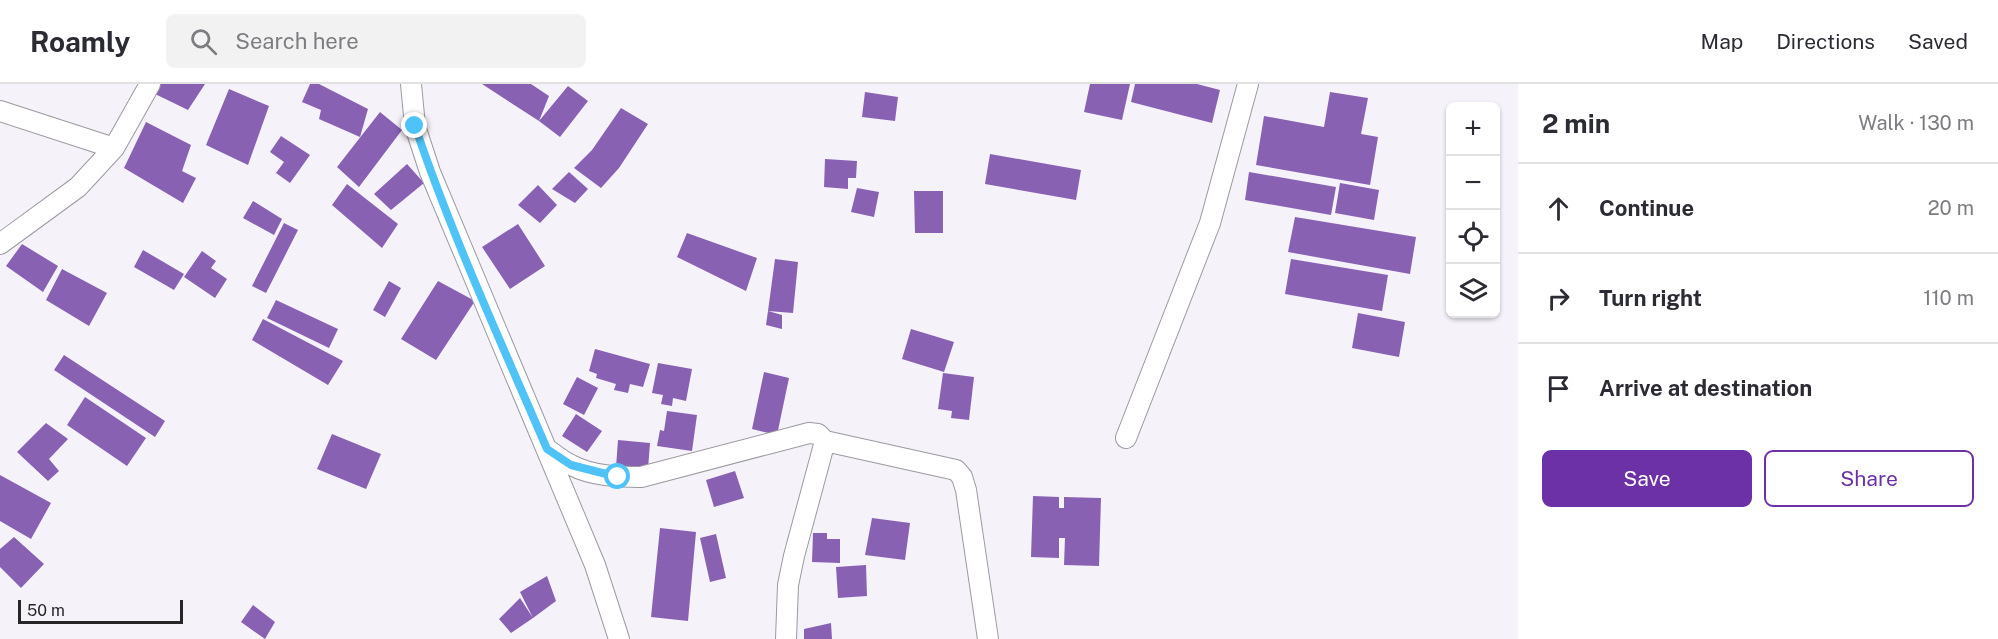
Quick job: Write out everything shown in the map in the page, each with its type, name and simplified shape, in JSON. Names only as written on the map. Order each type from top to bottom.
[{"type":"street","points":[[0,244],[78,187],[114,148],[150,84]]},
{"type":"street","points":[[411,84],[415,126],[430,172],[595,565],[619,639]]},
{"type":"street","points":[[1126,438],[1210,223],[1248,84]]},
{"type":"street","points":[[0,111],[114,148]]},
{"type":"street","points":[[547,449],[571,465],[595,473],[618,477],[641,477],[808,433],[818,434],[825,441],[948,468],[959,473],[966,490],[988,639]]},
{"type":"street","points":[[786,639],[788,585],[825,441]]},
{"type":"building","points":[[157,84],[205,84],[188,110],[151,92]]},
{"type":"building","points":[[310,84],[319,84],[368,109],[360,137],[319,119],[321,110],[302,102]]},
{"type":"building","points":[[482,84],[531,84],[549,96],[539,121]]},
{"type":"building","points":[[1090,84],[1130,84],[1122,120],[1084,112]]},
{"type":"building","points":[[1135,84],[1197,84],[1220,90],[1212,123],[1131,102]]},
{"type":"building","points":[[568,86],[588,101],[560,137],[539,121]]},
{"type":"building","points":[[229,89],[269,106],[248,165],[206,145]]},
{"type":"building","points":[[865,92],[898,97],[895,121],[862,117]]},
{"type":"building","points":[[1330,92],[1368,98],[1361,134],[1378,137],[1370,185],[1256,165],[1264,116],[1324,127]]},
{"type":"building","points":[[621,108],[648,124],[619,168],[601,188],[574,168],[592,150]]},
{"type":"building","points":[[380,112],[402,130],[359,187],[337,167]]},
{"type":"building","points":[[146,122],[191,145],[182,171],[196,178],[183,203],[124,168]]},
{"type":"building","points":[[281,136],[310,155],[290,183],[276,173],[284,162],[270,152]]},
{"type":"building","points":[[990,154],[1081,170],[1076,200],[985,184]]},
{"type":"building","points":[[825,159],[857,161],[856,178],[848,178],[848,189],[824,187]]},
{"type":"building","points":[[407,164],[424,183],[391,210],[374,194]]},
{"type":"building","points":[[569,172],[588,189],[575,203],[552,189]]},
{"type":"building","points":[[1249,172],[1336,187],[1331,215],[1245,200]]},
{"type":"building","points":[[1340,183],[1379,190],[1374,220],[1335,213]]},
{"type":"building","points":[[347,184],[398,224],[382,248],[332,205]]},
{"type":"building","points":[[538,185],[557,205],[540,223],[518,205]]},
{"type":"building","points":[[857,188],[879,192],[874,217],[851,212]]},
{"type":"building","points":[[914,191],[943,191],[943,233],[915,233]]},
{"type":"building","points":[[253,201],[282,219],[274,235],[243,218]]},
{"type":"building","points":[[1295,217],[1416,237],[1410,274],[1288,252]]},
{"type":"building","points":[[284,223],[298,230],[266,293],[252,286]]},
{"type":"building","points":[[518,224],[545,266],[510,289],[482,247]]},
{"type":"building","points":[[687,233],[757,258],[746,291],[677,257]]},
{"type":"building","points":[[22,244],[58,266],[43,292],[6,266]]},
{"type":"building","points":[[143,250],[184,274],[174,290],[134,267]]},
{"type":"building","points":[[202,251],[216,261],[211,268],[227,279],[215,298],[184,277]]},
{"type":"building","points":[[775,259],[798,262],[793,313],[768,311]]},
{"type":"building","points":[[1291,259],[1388,275],[1382,311],[1285,294]]},
{"type":"building","points":[[62,269],[107,293],[89,326],[46,300]]},
{"type":"building","points":[[389,281],[401,288],[385,317],[373,310]]},
{"type":"building","points":[[438,281],[475,301],[436,360],[401,339]]},
{"type":"building","points":[[276,300],[338,329],[329,348],[267,318]]},
{"type":"building","points":[[768,311],[782,315],[782,329],[766,325]]},
{"type":"building","points":[[1358,313],[1405,322],[1399,357],[1352,348]]},
{"type":"building","points":[[263,319],[343,361],[328,385],[252,340]]},
{"type":"building","points":[[911,329],[954,342],[944,372],[902,359]]},
{"type":"building","points":[[595,349],[650,364],[643,387],[630,384],[628,393],[614,390],[616,384],[596,378],[597,374],[589,371]]},
{"type":"building","points":[[64,355],[165,421],[155,437],[54,370]]},
{"type":"building","points":[[658,363],[692,369],[686,401],[673,398],[672,406],[661,404],[663,395],[652,393]]},
{"type":"building","points":[[764,372],[789,378],[777,435],[752,429]]},
{"type":"building","points":[[943,373],[974,377],[969,420],[951,418],[952,411],[938,409]]},
{"type":"building","points":[[577,377],[598,388],[584,415],[563,404]]},
{"type":"building","points":[[85,397],[146,438],[127,466],[67,425]]},
{"type":"building","points":[[667,411],[697,415],[692,451],[657,446],[660,430],[664,431]]},
{"type":"building","points":[[576,414],[602,431],[587,452],[562,436]]},
{"type":"building","points":[[46,423],[68,439],[49,459],[59,471],[48,481],[17,452]]},
{"type":"building","points":[[332,434],[381,454],[366,489],[317,469]]},
{"type":"building","points":[[618,440],[650,443],[648,469],[616,467]]},
{"type":"building","points":[[735,471],[744,498],[714,507],[706,480]]},
{"type":"building","points":[[0,475],[51,503],[31,539],[0,521]]},
{"type":"building","points":[[1033,496],[1059,497],[1059,508],[1064,508],[1064,497],[1101,498],[1099,566],[1064,565],[1065,538],[1059,538],[1059,558],[1031,557]]},
{"type":"building","points":[[872,518],[910,523],[905,560],[865,555]]},
{"type":"building","points":[[660,528],[696,532],[688,621],[651,617]]},
{"type":"building","points":[[813,533],[827,533],[827,539],[840,539],[840,563],[812,562]]},
{"type":"building","points":[[716,534],[726,578],[710,582],[700,538]]},
{"type":"building","points":[[14,537],[44,564],[21,588],[0,567],[0,549]]},
{"type":"building","points":[[866,565],[867,596],[838,598],[836,567]]},
{"type":"building","points":[[547,576],[556,601],[533,618],[520,592]]},
{"type":"building","points":[[520,598],[533,618],[511,633],[499,619]]},
{"type":"building","points":[[253,605],[275,622],[265,639],[241,622]]},
{"type":"building","points":[[831,623],[832,639],[804,639],[804,629]]},
{"type":"route","points":[[415,126],[430,172],[547,449],[571,465],[595,473],[618,477]]}]
